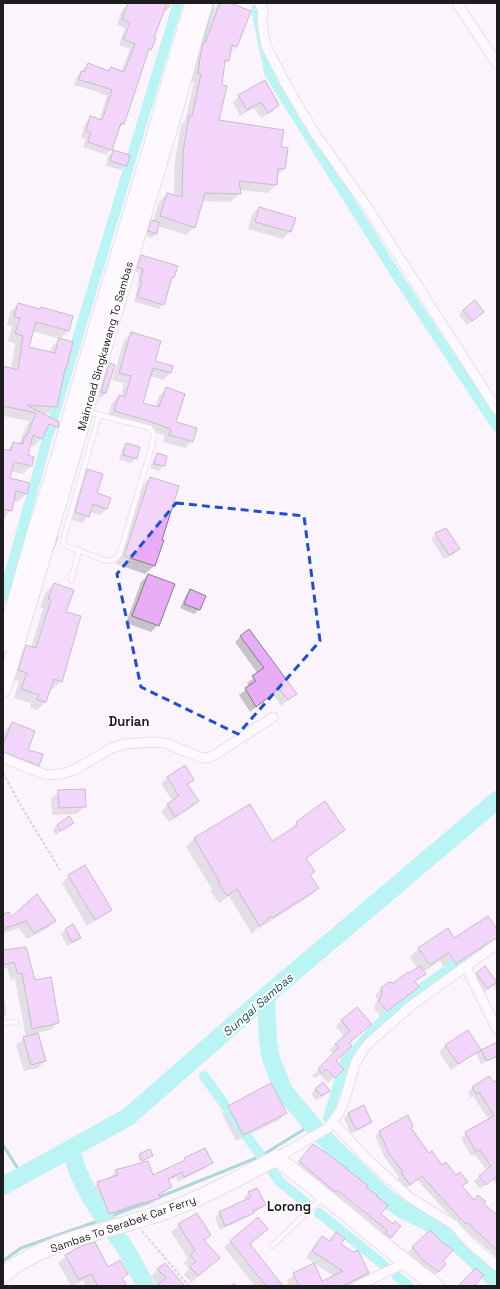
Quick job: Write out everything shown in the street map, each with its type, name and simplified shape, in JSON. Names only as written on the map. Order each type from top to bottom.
[{"type":"highway","name":"Mainroad Singkawang To Sambas","points":[[3,689],[41,538],[59,456],[194,3]]},
{"type":"highway","name":"Mainroad Singkawang To Sambas","points":[[3,644],[41,538],[64,510],[92,413],[136,239],[166,141],[205,3]]},
{"type":"highway","points":[[276,1158],[325,1196],[405,1263],[436,1286]]},
{"type":"highway","name":"Sambas To Serabek Car Ferry","points":[[3,1275],[24,1260],[71,1240],[136,1221],[198,1198],[276,1158]]},
{"type":"street","points":[[259,3],[263,12],[262,23],[266,46],[285,83],[314,132],[367,207],[497,410]]},
{"type":"street","points":[[457,3],[497,64]]},
{"type":"street","points":[[3,758],[46,775],[54,775],[74,770],[112,748],[124,744],[153,742],[166,743],[200,757],[207,758],[215,755],[273,717]]},
{"type":"street","points":[[276,1158],[331,1125],[345,1099],[355,1064],[361,1053],[370,1042],[412,1005],[497,944]]},
{"type":"street","points":[[466,967],[497,1029]]},
{"type":"street","points":[[331,1125],[409,1197],[450,1222],[470,1243],[497,1266]]},
{"type":"street","points":[[357,1286],[405,1263]]},
{"type":"lane","points":[[64,510],[63,543],[66,546],[107,561],[114,560],[118,557],[153,442],[154,434],[150,428],[92,413]]},
{"type":"lane","points":[[71,581],[79,550]]},
{"type":"lane","points":[[3,1023],[16,1022]]},
{"type":"lane","points":[[272,1246],[325,1196]]},
{"type":"path","points":[[3,773],[60,870]]},
{"type":"path","points":[[136,1221],[142,1231],[189,1286]]},
{"type":"highlighted area","points":[[176,503],[304,516],[320,641],[238,734],[141,687],[117,574]]},
{"type":"building","points":[[128,3],[167,3],[154,38],[156,38],[151,50],[149,49],[124,124],[121,123],[112,150],[88,142],[91,133],[86,131],[90,116],[102,120],[112,90],[79,80],[81,71],[84,72],[88,63],[109,71],[111,67],[124,72],[135,44],[123,39],[130,23],[122,19]]},
{"type":"building","points":[[220,3],[230,3],[251,11],[237,47],[232,45],[229,61],[225,60],[222,85],[227,86],[219,120],[284,130],[281,147],[288,148],[285,169],[278,168],[277,185],[239,181],[241,194],[205,193],[195,228],[160,216],[167,193],[182,197],[183,152],[189,116],[192,116],[201,74],[198,74],[203,42],[205,43]]},
{"type":"building","points":[[265,80],[279,105],[268,113],[261,102],[247,110],[238,95]]},
{"type":"building","points":[[113,150],[130,155],[127,166],[110,161]]},
{"type":"building","points":[[259,207],[296,218],[291,232],[255,222]]},
{"type":"building","points":[[151,220],[159,222],[157,234],[148,231]]},
{"type":"building","points":[[141,255],[178,266],[174,278],[172,277],[164,305],[137,297],[142,282],[140,281],[143,269],[137,267]]},
{"type":"building","points":[[475,300],[484,312],[472,321],[463,310]]},
{"type":"building","points":[[18,303],[40,309],[41,307],[73,316],[69,331],[36,322],[29,347],[55,353],[59,338],[73,342],[65,369],[57,407],[27,405],[59,422],[58,428],[49,424],[42,439],[33,435],[28,455],[34,457],[32,466],[14,462],[10,478],[30,483],[27,494],[16,491],[12,511],[3,509],[3,449],[11,451],[13,442],[23,444],[24,437],[26,437],[36,413],[3,406],[3,366],[18,370],[23,336],[15,333],[20,318],[14,317]]},
{"type":"building","points":[[131,332],[161,341],[155,361],[173,366],[171,373],[153,368],[143,403],[159,407],[166,387],[185,394],[176,422],[197,428],[193,442],[169,435],[171,429],[114,411],[119,395],[125,397],[131,376],[119,373]]},
{"type":"building","points":[[109,363],[115,365],[106,393],[101,392]]},
{"type":"building","points":[[126,443],[140,447],[137,459],[123,455]]},
{"type":"building","points":[[157,453],[167,456],[165,466],[154,464]]},
{"type":"building","points":[[87,469],[103,474],[97,493],[111,498],[107,509],[93,504],[89,517],[75,512]]},
{"type":"building","points":[[150,477],[179,486],[155,566],[124,556]]},
{"type":"building","points":[[446,528],[460,549],[449,555],[435,533]]},
{"type":"building","points":[[148,574],[175,584],[159,626],[132,616]]},
{"type":"building","points":[[54,583],[74,590],[66,612],[81,616],[62,682],[54,679],[46,702],[37,700],[39,695],[21,689],[27,673],[18,670],[26,645],[36,648],[51,600],[48,599]]},
{"type":"building","points":[[190,589],[206,596],[200,610],[184,604]]},
{"type":"building","points":[[249,629],[297,694],[288,700],[279,689],[256,707],[245,688],[256,681],[252,676],[264,668],[240,636]]},
{"type":"building","points":[[12,722],[35,731],[28,750],[43,754],[39,766],[3,752],[3,745]]},
{"type":"building","points":[[185,765],[194,780],[187,784],[199,801],[175,817],[167,804],[179,796],[167,777]]},
{"type":"building","points":[[85,789],[86,807],[59,808],[58,790]]},
{"type":"building","points":[[325,801],[345,830],[306,858],[315,872],[310,875],[319,888],[272,918],[270,916],[260,927],[237,889],[227,896],[194,838],[250,804],[272,841],[298,825],[296,822]]},
{"type":"building","points":[[69,816],[74,823],[61,831],[57,825]]},
{"type":"building","points":[[85,865],[112,910],[95,920],[68,875]]},
{"type":"building","points":[[37,894],[56,921],[34,933],[26,921],[3,929],[3,914],[9,912],[11,917]]},
{"type":"building","points":[[488,916],[497,929],[497,938],[456,964],[449,953],[430,965],[418,948],[448,928],[454,938]]},
{"type":"building","points":[[73,924],[81,938],[72,942],[65,929]]},
{"type":"building","points":[[26,947],[35,980],[51,977],[59,1023],[32,1029],[22,973],[18,974],[14,962],[3,965],[3,950]]},
{"type":"building","points":[[420,966],[426,974],[415,981],[419,987],[387,1011],[379,1002],[382,993],[381,988],[388,982],[393,983],[408,972],[409,973]]},
{"type":"building","points":[[485,966],[497,982],[488,989],[476,973]]},
{"type":"building","points":[[357,1007],[372,1024],[349,1043],[352,1046],[336,1061],[344,1069],[335,1078],[326,1069],[322,1073],[318,1069],[339,1047],[335,1044],[350,1031],[341,1020]]},
{"type":"building","points":[[468,1030],[481,1050],[458,1064],[445,1045]]},
{"type":"building","points":[[38,1033],[46,1061],[31,1065],[23,1037]]},
{"type":"building","points":[[497,1042],[497,1056],[486,1060],[481,1050]]},
{"type":"building","points":[[489,1076],[494,1082],[497,1080],[497,1176],[486,1185],[479,1176],[491,1166],[480,1150],[476,1152],[465,1132],[494,1116],[479,1092],[476,1094],[472,1087]]},
{"type":"building","points":[[323,1082],[330,1091],[321,1096],[315,1089]]},
{"type":"building","points":[[271,1083],[287,1113],[243,1135],[228,1106]]},
{"type":"building","points":[[364,1105],[372,1122],[356,1130],[348,1113]]},
{"type":"building","points":[[408,1115],[413,1126],[411,1128],[429,1153],[432,1151],[442,1165],[446,1162],[456,1175],[460,1172],[468,1182],[462,1186],[474,1200],[478,1195],[486,1202],[484,1204],[497,1215],[497,1250],[467,1222],[466,1224],[422,1176],[410,1185],[401,1173],[403,1172],[389,1154],[379,1131]]},
{"type":"building","points":[[313,1144],[368,1186],[367,1188],[388,1205],[381,1214],[393,1224],[395,1221],[401,1226],[391,1238],[385,1233],[387,1230],[337,1190],[335,1192],[299,1161]]},
{"type":"building","points":[[205,1148],[213,1163],[184,1177],[182,1172],[168,1179],[172,1187],[159,1194],[160,1198],[109,1214],[97,1182],[118,1175],[115,1170],[148,1161],[153,1175],[185,1160],[184,1158]]},
{"type":"building","points":[[150,1149],[153,1156],[142,1161],[139,1154]]},
{"type":"building","points":[[257,1188],[266,1205],[253,1211],[254,1213],[225,1226],[219,1212],[251,1197],[248,1192]]},
{"type":"building","points":[[197,1213],[211,1235],[204,1240],[220,1258],[198,1276],[190,1267],[196,1261],[190,1255],[195,1251],[178,1224]]},
{"type":"building","points":[[258,1217],[268,1229],[250,1244],[283,1286],[266,1286],[230,1241]]},
{"type":"building","points":[[430,1230],[445,1245],[446,1244],[453,1250],[443,1261],[446,1264],[439,1272],[424,1261],[412,1247]]},
{"type":"building","points":[[336,1232],[345,1238],[341,1244],[353,1252],[358,1250],[369,1273],[342,1286],[299,1286],[293,1273],[314,1263],[322,1281],[343,1271],[312,1251],[322,1236],[330,1241]]},
{"type":"building","points":[[95,1242],[108,1267],[120,1260],[128,1274],[122,1278],[127,1286],[98,1286],[91,1274],[79,1280],[65,1255],[81,1246]]},
{"type":"building","points":[[165,1263],[185,1286],[156,1286],[166,1278],[157,1269]]},
{"type":"building","points":[[476,1268],[484,1275],[474,1286],[458,1286]]},
{"type":"waterway","points":[[3,597],[48,436],[178,3]]},
{"type":"waterway","points":[[201,45],[213,3]]},
{"type":"waterway","points":[[256,9],[269,73],[393,270],[497,427]]},
{"type":"waterway","points":[[52,550],[57,537]]},
{"type":"waterway","name":"Sungai Sambas","points":[[3,1186],[128,1117],[266,996],[497,800]]},
{"type":"waterway","points":[[328,1118],[345,1061],[392,1010],[466,956]]},
{"type":"waterway","points":[[266,996],[268,1042],[271,1059],[284,1091],[313,1126],[385,1197],[403,1210],[440,1228],[497,1281]]},
{"type":"waterway","points":[[204,1076],[261,1156]]},
{"type":"waterway","points":[[157,1198],[261,1156],[306,1128]]},
{"type":"waterway","points":[[3,1145],[22,1175]]},
{"type":"waterway","points":[[71,1148],[86,1189],[125,1248],[146,1286]]},
{"type":"waterway","points":[[272,1171],[280,1182],[306,1203]]},
{"type":"waterway","points":[[3,1261],[21,1248],[150,1201]]},
{"type":"waterway","points":[[319,1213],[384,1265]]},
{"type":"waterway","points":[[397,1276],[409,1286]]},
{"type":"district","name":"Durian","points":[[129,721]]},
{"type":"district","name":"Lorong","points":[[289,1206]]}]
